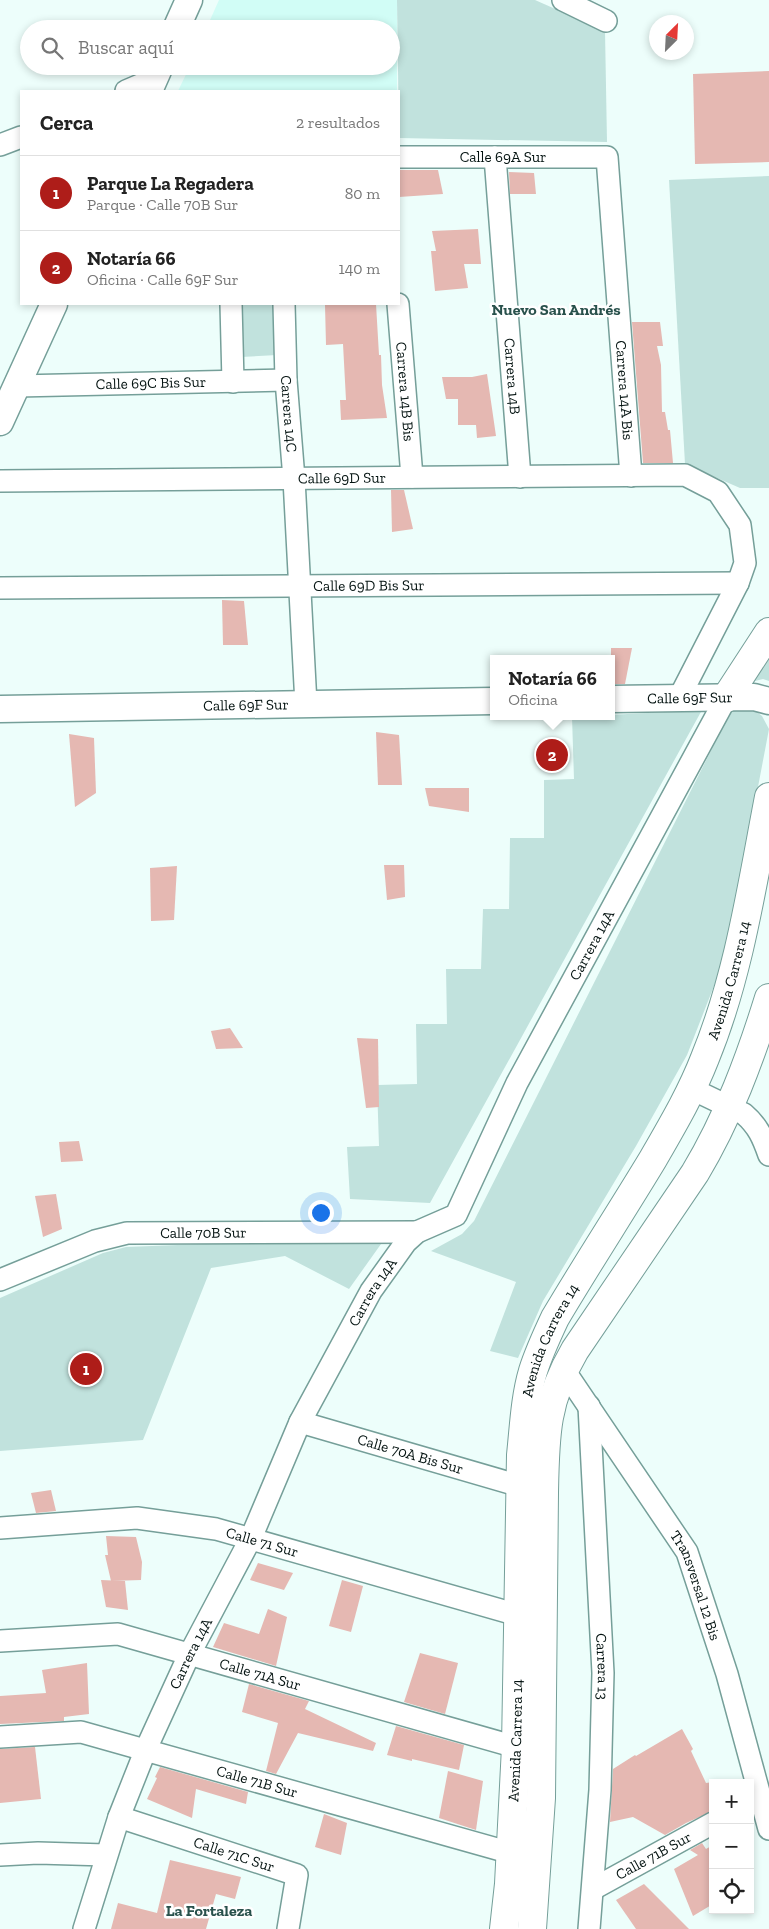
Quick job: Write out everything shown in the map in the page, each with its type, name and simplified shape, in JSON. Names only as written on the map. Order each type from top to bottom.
[{"type":"main road","points":[[726,698],[769,632]]},
{"type":"main road","name":"Avenida Carrera 14","points":[[504,1929],[516,1746],[521,1455],[526,1408],[533,1372],[542,1344],[555,1318],[622,1210],[692,1089],[715,1031],[737,959],[769,797]]},
{"type":"main road","name":"Avenida Carrera 14","points":[[532,1929],[541,1798],[544,1445],[548,1414],[564,1370],[575,1350],[695,1174],[713,1144],[730,1107],[758,1034],[769,998]]},
{"type":"street","points":[[180,20],[189,0]]},
{"type":"street","points":[[562,0],[606,21],[603,0]]},
{"type":"street","points":[[128,90],[154,79]]},
{"type":"street","points":[[0,145],[20,137]]},
{"type":"street","name":"Calle 69A Sur","points":[[400,157],[607,157]]},
{"type":"street","name":"Carrera 14B","points":[[495,157],[520,477]]},
{"type":"street","name":"Carrera 14A Bis","points":[[607,157],[630,476]]},
{"type":"street","points":[[0,422],[54,305]]},
{"type":"street","points":[[231,305],[233,382]]},
{"type":"street","name":"Carrera 14C","points":[[284,305],[286,380],[294,479],[306,704]]},
{"type":"street","name":"Carrera 14B Bis","points":[[398,305],[412,478]]},
{"type":"street","name":"Calle 69C Bis Sur","points":[[17,386],[286,380]]},
{"type":"street","name":"Calle 69D Sur","points":[[0,481],[685,476],[718,492],[740,525],[745,563],[738,583]]},
{"type":"street","points":[[679,698],[738,583]]},
{"type":"street","name":"Calle 69D Bis Sur","points":[[0,588],[738,583]]},
{"type":"street","name":"Carrera 14A","points":[[84,1929],[119,1817],[146,1748],[189,1655],[251,1538],[300,1422],[371,1291],[406,1242],[417,1232],[456,1215],[517,1083],[726,698]]},
{"type":"street","name":"Calle 69F Sur","points":[[615,699],[754,698],[769,700]]},
{"type":"street","name":"Calle 69F Sur","points":[[0,709],[490,701]]},
{"type":"street","points":[[692,1089],[744,1114],[760,1130],[769,1155]]},
{"type":"street","name":"Calle 70B Sur","points":[[0,1280],[95,1240],[127,1232],[417,1232]]},
{"type":"street","name":"Transversal 12 Bis","points":[[564,1370],[687,1552],[727,1674],[769,1829]]},
{"type":"street","name":"Carrera 13","points":[[589,1406],[603,1673],[600,1790],[592,1925]]},
{"type":"street","name":"Calle 70A Bis Sur","points":[[300,1422],[520,1486]]},
{"type":"street","name":"Calle 71 Sur","points":[[0,1528],[137,1518],[216,1528],[518,1614]]},
{"type":"street","name":"Calle 71A Sur","points":[[0,1641],[118,1634],[516,1746]]},
{"type":"street","name":"Calle 71B Sur","points":[[0,1738],[82,1732],[146,1748],[510,1853]]},
{"type":"street","name":"Calle 71C Sur","points":[[119,1817],[297,1875],[288,1929]]},
{"type":"street","name":"Calle 71B Sur","points":[[593,1889],[711,1824]]},
{"type":"street","points":[[0,1855],[38,1853],[106,1855]]},
{"type":"shaded area","points":[[219,0],[397,0],[397,20],[210,20]]},
{"type":"shaded area","points":[[397,0],[535,0],[605,31],[607,142],[400,138],[398,75],[400,75],[400,20],[397,20]]},
{"type":"shaded area","points":[[186,75],[397,75],[397,90],[178,90]]},
{"type":"shaded area","points":[[769,176],[769,488],[740,488],[685,464],[669,180]]},
{"type":"shaded area","points":[[238,305],[275,305],[277,355],[241,357]]},
{"type":"shaded area","points":[[769,654],[769,681],[763,679],[747,683]]},
{"type":"shaded area","points":[[752,708],[762,716],[769,729],[735,908],[719,973],[687,1055],[636,1146],[543,1301],[518,1358],[490,1351],[516,1282],[431,1251],[462,1234],[474,1221],[732,709]]},
{"type":"shaded area","points":[[702,710],[430,1203],[350,1199],[347,1147],[379,1146],[377,1085],[417,1084],[416,1024],[447,1024],[446,969],[481,969],[483,909],[509,909],[510,838],[544,838],[544,780],[574,779],[572,720],[615,720],[615,715]]},
{"type":"shaded area","points":[[386,1237],[349,1289],[285,1256],[211,1268],[143,1440],[0,1451],[0,1298],[103,1253],[126,1247]]},
{"type":"building","points":[[769,71],[769,162],[695,164],[693,74]]},
{"type":"building","points":[[400,170],[438,170],[443,194],[400,197]]},
{"type":"building","points":[[509,172],[534,173],[536,194],[510,194]]},
{"type":"building","points":[[478,229],[481,264],[464,264],[468,288],[435,291],[431,251],[436,251],[432,231]]},
{"type":"building","points":[[325,305],[376,305],[379,355],[381,355],[382,385],[387,418],[341,420],[340,400],[346,400],[343,344],[326,345]]},
{"type":"building","points":[[632,322],[660,322],[663,346],[657,346],[661,365],[662,412],[665,412],[668,430],[670,430],[673,463],[643,463]]},
{"type":"building","points":[[487,374],[496,436],[477,438],[476,425],[458,425],[458,399],[446,399],[442,377],[472,377]]},
{"type":"building","points":[[391,490],[404,490],[413,529],[392,532]]},
{"type":"building","points":[[222,600],[244,601],[248,645],[223,645]]},
{"type":"building","points":[[611,648],[632,648],[625,684],[615,684],[615,655],[611,655]]},
{"type":"building","points":[[376,732],[399,735],[402,785],[378,785]]},
{"type":"building","points":[[69,734],[94,738],[96,793],[75,807]]},
{"type":"building","points":[[425,788],[469,788],[469,812],[429,806]]},
{"type":"building","points":[[384,865],[404,865],[405,897],[387,900]]},
{"type":"building","points":[[177,866],[174,920],[151,921],[150,868]]},
{"type":"building","points":[[230,1028],[243,1048],[216,1049],[211,1031]]},
{"type":"building","points":[[357,1038],[378,1039],[379,1107],[366,1108]]},
{"type":"building","points":[[79,1141],[83,1161],[61,1162],[59,1142]]},
{"type":"building","points":[[56,1194],[62,1229],[43,1237],[35,1196]]},
{"type":"building","points":[[51,1490],[56,1511],[36,1513],[31,1493]]},
{"type":"building","points":[[106,1536],[136,1537],[142,1562],[141,1580],[111,1581],[105,1555],[108,1555]]},
{"type":"building","points":[[258,1563],[293,1573],[284,1590],[250,1580]]},
{"type":"building","points":[[101,1580],[125,1581],[128,1610],[106,1607]]},
{"type":"building","points":[[342,1580],[363,1586],[351,1632],[329,1626]]},
{"type":"building","points":[[268,1609],[287,1617],[276,1666],[213,1647],[224,1623],[259,1634]]},
{"type":"building","points":[[420,1653],[458,1663],[445,1714],[404,1702]]},
{"type":"building","points":[[87,1663],[89,1714],[64,1717],[64,1721],[0,1724],[0,1696],[46,1693],[42,1670]]},
{"type":"building","points":[[249,1684],[309,1701],[305,1709],[376,1743],[373,1751],[298,1733],[276,1774],[266,1771],[278,1723],[242,1712]]},
{"type":"building","points":[[396,1726],[464,1745],[459,1770],[387,1755]]},
{"type":"building","points":[[682,1729],[693,1749],[691,1751],[706,1783],[709,1783],[709,1813],[665,1835],[633,1817],[610,1822],[613,1769]]},
{"type":"building","points":[[35,1747],[41,1799],[0,1803],[0,1749]]},
{"type":"building","points":[[160,1767],[248,1792],[246,1804],[196,1789],[192,1818],[147,1799]]},
{"type":"building","points":[[448,1771],[483,1781],[476,1830],[439,1818]]},
{"type":"building","points":[[324,1814],[347,1823],[341,1855],[315,1847]]},
{"type":"building","points":[[702,1843],[706,1849],[709,1847],[709,1906],[693,1916],[674,1869],[698,1855],[690,1850]]},
{"type":"building","points":[[170,1860],[241,1877],[235,1899],[216,1894],[206,1929],[111,1929],[118,1903],[157,1913]]},
{"type":"building","points":[[644,1884],[689,1929],[636,1929],[616,1900]]},
{"type":"place","name":"Notaría 66","points":[[552,755]]},
{"type":"place","name":"Parque La Regadera","points":[[86,1369]]},
{"type":"district","name":"Nuevo San Andrés","points":[[556,309]]},
{"type":"district","name":"La Fortaleza","points":[[209,1910]]}]
